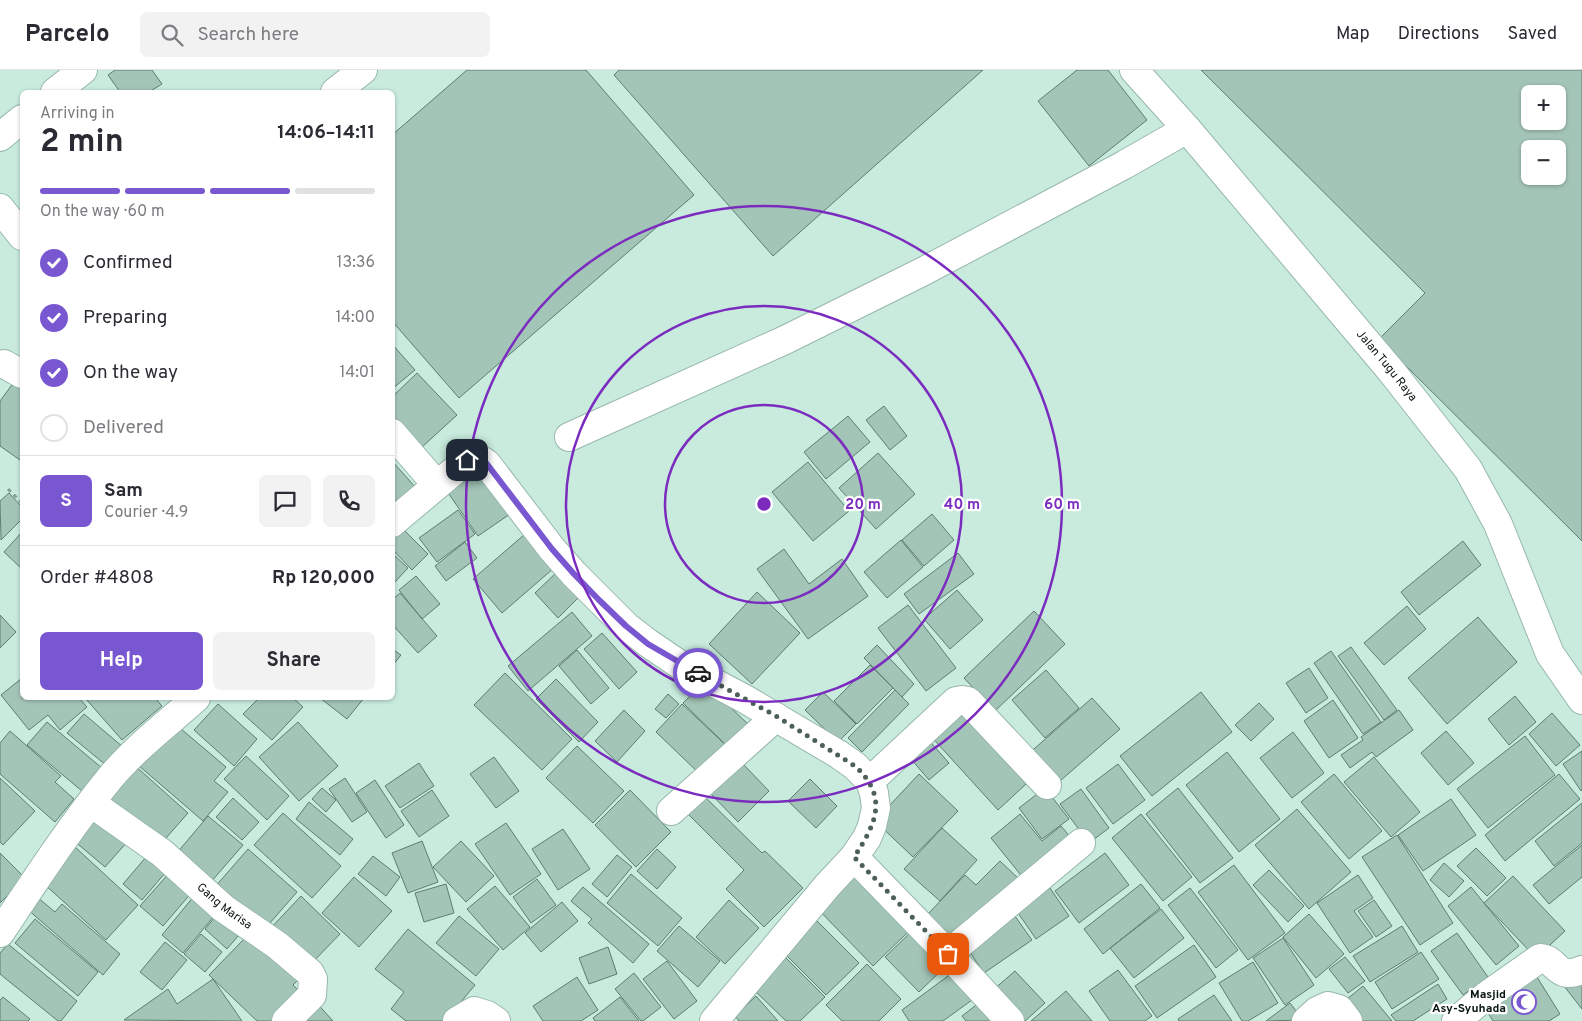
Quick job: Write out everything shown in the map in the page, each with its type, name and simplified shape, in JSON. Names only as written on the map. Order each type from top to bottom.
[{"type":"street","points":[[58,90],[83,70]]},
{"type":"street","points":[[338,90],[363,70]]},
{"type":"street","name":"Jalan Tugu Raya","points":[[1134,70],[1187,129],[1392,372],[1468,468],[1498,524],[1550,654],[1582,700]]},
{"type":"street","points":[[0,137],[20,121]]},
{"type":"street","points":[[569,437],[794,336],[976,244],[1187,129]]},
{"type":"street","points":[[0,208],[20,233]]},
{"type":"street","points":[[395,436],[437,485]]},
{"type":"street","points":[[395,520],[467,460],[474,458],[484,462],[574,574],[626,626],[648,644],[679,664],[776,716],[855,766],[870,782],[874,793],[875,816],[866,838],[854,857],[827,886],[714,1021]]},
{"type":"street","points":[[0,933],[111,776],[194,700]]},
{"type":"street","points":[[870,782],[956,701],[962,700],[968,701],[1047,785]]},
{"type":"street","points":[[671,811],[776,716]]},
{"type":"street","name":"Gang Marisa","points":[[91,803],[162,853],[223,908],[277,945],[310,973],[313,979],[312,995],[286,1021]]},
{"type":"street","points":[[948,954],[1081,843]]},
{"type":"street","points":[[854,857],[1010,1021]]},
{"type":"street","points":[[1456,1021],[1486,996],[1540,958],[1546,959],[1558,970],[1565,973],[1574,973],[1582,970]]},
{"type":"street","points":[[1306,1021],[1317,1011],[1328,1006],[1339,1009],[1348,1021]]},
{"type":"street","points":[[457,1021],[474,1011],[488,1014],[496,1021]]},
{"type":"path","points":[[8,489],[20,501]]},
{"type":"building","points":[[115,70],[152,70],[162,84],[152,90],[119,90],[108,75]]},
{"type":"building","points":[[467,70],[586,70],[694,195],[459,398],[395,324],[395,132]]},
{"type":"building","points":[[619,70],[983,70],[773,256],[614,75]]},
{"type":"building","points":[[1077,70],[1108,70],[1147,120],[1089,166],[1038,101]]},
{"type":"building","points":[[1201,70],[1582,70],[1582,541],[1379,339],[1425,293]]},
{"type":"building","points":[[395,347],[415,370],[395,387]]},
{"type":"building","points":[[417,373],[457,415],[421,448],[395,421],[395,394]]},
{"type":"building","points":[[17,378],[20,381],[20,460],[0,446],[0,401]]},
{"type":"building","points":[[884,406],[907,436],[890,450],[866,420]]},
{"type":"building","points":[[848,416],[870,442],[826,479],[804,452]]},
{"type":"building","points":[[878,453],[915,494],[876,529],[839,488]]},
{"type":"building","points":[[808,462],[849,511],[813,541],[772,492]]},
{"type":"building","points":[[395,464],[417,489],[395,507]]},
{"type":"building","points":[[476,465],[510,514],[478,536],[444,487]]},
{"type":"building","points":[[9,493],[20,505],[20,521],[1,540],[0,501]]},
{"type":"building","points":[[458,510],[475,534],[437,562],[419,538]]},
{"type":"building","points":[[932,514],[954,540],[924,566],[902,540]]},
{"type":"building","points":[[395,523],[428,554],[412,570],[395,552]]},
{"type":"building","points":[[20,534],[20,567],[4,552]]},
{"type":"building","points":[[525,534],[554,568],[502,613],[473,579]]},
{"type":"building","points":[[901,540],[923,567],[887,598],[864,572]]},
{"type":"building","points":[[1463,541],[1481,565],[1419,615],[1401,592]]},
{"type":"building","points":[[465,542],[477,558],[446,581],[435,566]]},
{"type":"building","points":[[784,549],[809,584],[842,559],[868,596],[808,639],[757,569]]},
{"type":"building","points":[[958,553],[974,574],[919,614],[904,594]]},
{"type":"building","points":[[395,556],[408,568],[395,582]]},
{"type":"building","points":[[559,570],[582,594],[558,618],[535,593]]},
{"type":"building","points":[[416,576],[440,604],[422,619],[399,590]]},
{"type":"building","points":[[957,590],[983,620],[950,649],[924,619]]},
{"type":"building","points":[[757,592],[800,633],[752,684],[709,644]]},
{"type":"building","points":[[400,593],[437,636],[418,653],[395,627],[395,597]]},
{"type":"building","points":[[908,605],[956,668],[926,691],[878,628]]},
{"type":"building","points":[[1407,606],[1426,629],[1384,665],[1364,643]]},
{"type":"building","points":[[1034,611],[1065,644],[995,711],[964,678]]},
{"type":"building","points":[[572,612],[592,636],[528,691],[508,666]]},
{"type":"building","points":[[0,615],[16,632],[0,648]]},
{"type":"building","points":[[1478,617],[1517,662],[1447,724],[1408,678]]},
{"type":"building","points":[[602,633],[637,672],[619,689],[584,649]]},
{"type":"building","points":[[877,645],[914,684],[902,697],[864,658]]},
{"type":"building","points":[[1351,647],[1397,710],[1384,720],[1338,656]]},
{"type":"building","points":[[577,650],[609,688],[591,704],[559,666]]},
{"type":"building","points":[[395,651],[401,655],[395,662]]},
{"type":"building","points":[[1331,651],[1381,722],[1363,734],[1314,663]]},
{"type":"building","points":[[870,665],[893,688],[857,724],[834,701]]},
{"type":"building","points":[[1309,668],[1328,698],[1306,713],[1286,683]]},
{"type":"building","points":[[1046,670],[1079,708],[1045,738],[1012,700]]},
{"type":"building","points":[[505,673],[572,739],[542,770],[474,705]]},
{"type":"building","points":[[556,679],[598,722],[579,742],[536,699]]},
{"type":"building","points":[[20,680],[20,700],[81,700],[87,707],[60,730],[48,715],[29,730],[1,695]]},
{"type":"building","points":[[704,682],[751,727],[730,749],[683,703]]},
{"type":"building","points":[[895,690],[909,704],[862,752],[848,738]]},
{"type":"building","points":[[823,692],[856,724],[838,742],[805,710]]},
{"type":"building","points":[[1201,692],[1232,732],[1152,796],[1120,756]]},
{"type":"building","points":[[668,694],[679,704],[666,718],[655,709]]},
{"type":"building","points":[[1515,696],[1536,722],[1509,745],[1488,719]]},
{"type":"building","points":[[1092,698],[1120,729],[1053,787],[1026,756]]},
{"type":"building","points":[[87,700],[157,700],[162,706],[122,740]]},
{"type":"building","points":[[257,700],[295,700],[303,707],[272,740],[243,714]]},
{"type":"building","points":[[323,700],[362,700],[347,719]]},
{"type":"building","points":[[1333,700],[1358,738],[1329,758],[1304,721]]},
{"type":"building","points":[[1259,703],[1274,719],[1251,741],[1235,725]]},
{"type":"building","points":[[218,704],[257,739],[234,766],[194,730]]},
{"type":"building","points":[[682,704],[730,749],[703,777],[656,732]]},
{"type":"building","points":[[957,708],[1026,784],[998,810],[928,733]]},
{"type":"building","points":[[624,710],[645,731],[617,762],[595,741]]},
{"type":"building","points":[[1399,710],[1413,730],[1376,757],[1372,752],[1350,768],[1341,755],[1363,740],[1361,737]]},
{"type":"building","points":[[1552,713],[1580,745],[1556,766],[1529,734]]},
{"type":"building","points":[[84,714],[123,747],[107,766],[67,733]]},
{"type":"building","points":[[47,722],[102,768],[82,791],[27,745]]},
{"type":"building","points":[[298,722],[338,766],[299,801],[259,757]]},
{"type":"building","points":[[174,723],[226,767],[214,781],[228,792],[203,821],[138,765]]},
{"type":"building","points":[[10,731],[61,776],[55,782],[74,799],[55,822],[0,774],[0,743]]},
{"type":"building","points":[[1446,731],[1474,763],[1448,785],[1421,753]]},
{"type":"building","points":[[1293,732],[1324,773],[1292,798],[1260,758]]},
{"type":"building","points":[[925,736],[949,763],[929,780],[905,752]]},
{"type":"building","points":[[1525,736],[1555,775],[1488,828],[1457,789]]},
{"type":"building","points":[[577,746],[624,791],[593,823],[546,778]]},
{"type":"building","points":[[1582,751],[1582,790],[1581,791],[1563,764]]},
{"type":"building","points":[[1227,752],[1280,819],[1239,852],[1186,785]]},
{"type":"building","points":[[246,756],[289,796],[267,820],[224,779]]},
{"type":"building","points":[[494,757],[519,791],[496,808],[470,774]]},
{"type":"building","points":[[1374,757],[1420,812],[1391,837],[1344,782]]},
{"type":"building","points":[[131,762],[188,813],[159,846],[102,794]]},
{"type":"building","points":[[419,763],[434,786],[400,808],[385,786]]},
{"type":"building","points":[[742,763],[769,791],[738,822],[711,794]]},
{"type":"building","points":[[1118,764],[1145,800],[1113,824],[1086,788]]},
{"type":"building","points":[[919,774],[958,811],[913,857],[875,821]]},
{"type":"building","points":[[1334,774],[1382,831],[1349,859],[1301,802]]},
{"type":"building","points":[[1559,774],[1580,799],[1505,861],[1485,835]]},
{"type":"building","points":[[0,778],[35,811],[3,845],[0,842]]},
{"type":"building","points":[[345,778],[367,812],[352,822],[329,789]]},
{"type":"building","points":[[810,779],[837,806],[816,828],[788,801]]},
{"type":"building","points":[[375,780],[404,825],[386,838],[356,793]]},
{"type":"building","points":[[322,788],[336,800],[326,812],[312,799]]},
{"type":"building","points":[[1045,788],[1069,819],[1042,839],[1019,808]]},
{"type":"building","points":[[1178,788],[1233,858],[1200,883],[1146,814]]},
{"type":"building","points":[[1081,789],[1109,828],[1089,843],[1060,804]]},
{"type":"building","points":[[432,790],[449,816],[419,837],[401,811]]},
{"type":"building","points":[[630,790],[671,832],[636,867],[595,825]]},
{"type":"building","points":[[700,792],[762,853],[765,851],[803,888],[764,927],[726,889],[744,870],[683,809]]},
{"type":"building","points":[[233,798],[259,822],[242,840],[216,817]]},
{"type":"building","points":[[1451,799],[1476,835],[1423,871],[1398,835]]},
{"type":"building","points":[[309,802],[353,839],[340,855],[296,819]]},
{"type":"building","points":[[1582,803],[1582,843],[1554,866],[1535,841]]},
{"type":"building","points":[[1297,809],[1351,872],[1309,909],[1255,845]]},
{"type":"building","points":[[96,813],[128,841],[105,867],[73,840]]},
{"type":"building","points":[[283,813],[341,866],[312,898],[254,845]]},
{"type":"building","points":[[1020,814],[1042,841],[1061,826],[1076,844],[1028,884],[991,838]]},
{"type":"building","points":[[1141,814],[1192,877],[1163,901],[1112,838]]},
{"type":"building","points":[[208,816],[243,845],[204,890],[171,860]]},
{"type":"building","points":[[506,823],[541,874],[510,895],[475,844]]},
{"type":"building","points":[[942,828],[977,860],[940,901],[904,869]]},
{"type":"building","points":[[563,829],[590,869],[558,890],[532,849]]},
{"type":"building","points":[[1397,835],[1453,923],[1420,945],[1362,857]]},
{"type":"building","points":[[422,841],[438,882],[408,893],[392,853]]},
{"type":"building","points":[[461,841],[494,876],[466,902],[433,867]]},
{"type":"building","points":[[1582,845],[1582,877],[1549,904],[1533,885]]},
{"type":"building","points":[[75,847],[138,905],[106,940],[43,883]]},
{"type":"building","points":[[1476,848],[1506,878],[1487,896],[1457,866]]},
{"type":"building","points":[[248,849],[297,892],[263,931],[214,888]]},
{"type":"building","points":[[657,849],[676,867],[657,889],[637,871]]},
{"type":"building","points":[[152,850],[171,866],[142,900],[123,884]]},
{"type":"building","points":[[0,853],[25,878],[0,903]]},
{"type":"building","points":[[1105,853],[1129,885],[1079,923],[1055,891]]},
{"type":"building","points":[[617,855],[632,867],[607,897],[592,884]]},
{"type":"building","points":[[373,856],[400,877],[386,896],[358,874]]},
{"type":"building","points":[[1000,861],[1021,881],[958,943],[928,914],[965,875],[976,885]]},
{"type":"building","points":[[1444,863],[1464,881],[1449,897],[1430,880]]},
{"type":"building","points":[[1234,865],[1285,933],[1248,960],[1198,892]]},
{"type":"building","points":[[850,868],[910,930],[873,966],[813,904]]},
{"type":"building","points":[[1269,870],[1304,906],[1288,922],[1253,885]]},
{"type":"building","points":[[170,872],[193,891],[163,926],[140,906]]},
{"type":"building","points":[[631,874],[682,918],[658,946],[607,903]]},
{"type":"building","points":[[1358,875],[1373,898],[1354,911],[1373,937],[1350,953],[1317,903]]},
{"type":"building","points":[[1513,876],[1565,931],[1536,958],[1484,903]]},
{"type":"building","points":[[354,877],[392,911],[359,947],[322,913]]},
{"type":"building","points":[[537,879],[556,905],[531,923],[513,897]]},
{"type":"building","points":[[446,884],[454,913],[424,922],[415,893]]},
{"type":"building","points":[[1141,884],[1160,908],[1103,954],[1084,929]]},
{"type":"building","points":[[495,886],[530,927],[503,950],[467,909]]},
{"type":"building","points":[[583,887],[649,944],[633,963],[588,923],[592,919],[571,901]]},
{"type":"building","points":[[1471,887],[1519,946],[1496,965],[1448,906]]},
{"type":"building","points":[[1050,888],[1069,916],[1036,939],[1016,910]]},
{"type":"building","points":[[1190,888],[1238,950],[1216,968],[1168,905]]},
{"type":"building","points":[[194,896],[216,914],[183,953],[162,935]]},
{"type":"building","points":[[301,896],[340,934],[307,968],[268,931]]},
{"type":"building","points":[[37,897],[55,912],[62,904],[120,954],[103,975],[27,909]]},
{"type":"building","points":[[729,900],[759,928],[725,964],[696,937]]},
{"type":"building","points":[[1374,900],[1392,926],[1376,937],[1358,911]]},
{"type":"building","points":[[562,902],[578,921],[541,952],[525,933]]},
{"type":"building","points":[[222,909],[244,929],[227,949],[205,929]]},
{"type":"building","points":[[1161,909],[1184,938],[1134,978],[1110,948]]},
{"type":"building","points":[[1012,912],[1032,940],[984,973],[965,945]]},
{"type":"building","points":[[1309,914],[1344,954],[1316,978],[1283,937]]},
{"type":"building","points":[[459,916],[499,949],[476,976],[436,943]]},
{"type":"building","points":[[35,919],[98,972],[78,996],[15,943]]},
{"type":"building","points":[[817,921],[859,963],[826,995],[784,953]]},
{"type":"building","points":[[679,926],[720,961],[698,987],[657,951]]},
{"type":"building","points":[[1402,926],[1418,952],[1370,982],[1353,956]]},
{"type":"building","points":[[915,928],[949,963],[919,992],[885,957]]},
{"type":"building","points":[[408,929],[475,985],[445,1021],[406,1021],[391,1009],[404,992],[375,969]]},
{"type":"building","points":[[1457,933],[1488,977],[1463,995],[1431,951]]},
{"type":"building","points":[[201,934],[222,952],[205,972],[184,954]]},
{"type":"building","points":[[246,937],[303,975],[293,985],[305,997],[283,1021],[257,1021],[209,975]]},
{"type":"building","points":[[1283,938],[1314,985],[1285,1005],[1253,958]]},
{"type":"building","points":[[165,942],[187,960],[162,990],[140,972]]},
{"type":"building","points":[[8,944],[77,1001],[61,1021],[58,1021],[0,974],[0,953]]},
{"type":"building","points":[[1194,945],[1216,977],[1157,1018],[1135,986]]},
{"type":"building","points":[[608,947],[617,974],[589,984],[579,958]]},
{"type":"building","points":[[1421,952],[1439,979],[1392,1009],[1375,982]]},
{"type":"building","points":[[784,956],[825,997],[800,1021],[786,1021],[752,988]]},
{"type":"building","points":[[1345,957],[1365,981],[1348,993],[1329,969]]},
{"type":"building","points":[[667,961],[697,1001],[674,1019],[643,979]]},
{"type":"building","points":[[1253,962],[1278,1003],[1248,1021],[1242,1021],[1219,983]]},
{"type":"building","points":[[867,964],[901,999],[879,1021],[842,1021],[826,1005]]},
{"type":"building","points":[[1532,969],[1560,1014],[1549,1021],[1493,1021],[1481,1002]]},
{"type":"building","points":[[1118,970],[1152,1016],[1145,1021],[1110,1021],[1089,991]]},
{"type":"building","points":[[1015,971],[1045,1003],[1025,1021],[1018,1021],[992,991]]},
{"type":"building","points":[[634,973],[661,1007],[643,1021],[641,1021],[615,989]]},
{"type":"building","points":[[952,973],[972,1000],[943,1021],[909,1021],[902,1010]]},
{"type":"building","points":[[1582,973],[1582,1009],[1564,986]]},
{"type":"building","points":[[577,977],[598,1010],[581,1021],[543,1021],[533,1006]]},
{"type":"building","points":[[213,979],[242,1021],[124,1020],[168,989],[177,1004]]},
{"type":"building","points":[[1438,984],[1447,999],[1413,1021],[1396,1021],[1391,1015]]},
{"type":"building","points":[[1363,986],[1392,1021],[1355,1021],[1341,1004]]},
{"type":"building","points":[[1066,991],[1092,1021],[1031,1021]]},
{"type":"building","points":[[1214,995],[1232,1021],[1179,1021],[1178,1019]]},
{"type":"building","points":[[756,996],[778,1021],[739,1021],[735,1016]]},
{"type":"building","points":[[3,997],[30,1019],[28,1021],[0,1021],[0,1000]]},
{"type":"building","points":[[620,997],[639,1021],[595,1021],[593,1018]]},
{"type":"building","points":[[314,1000],[333,1021],[291,1021]]},
{"type":"building","points":[[980,1002],[995,1021],[966,1021],[962,1016]]},
{"type":"building","points":[[1290,1003],[1303,1020],[1266,1021]]},
{"type":"way so far","points":[[698,673],[776,716],[863,773],[870,782],[876,808],[872,826],[854,857],[948,954]]},
{"type":"place","name":"Masjid Asy-Syuhada","points":[[1524,1002]]},
{"type":"route","points":[[467,460],[477,459],[487,464],[563,562],[626,626],[648,644],[679,664],[698,673]]}]
